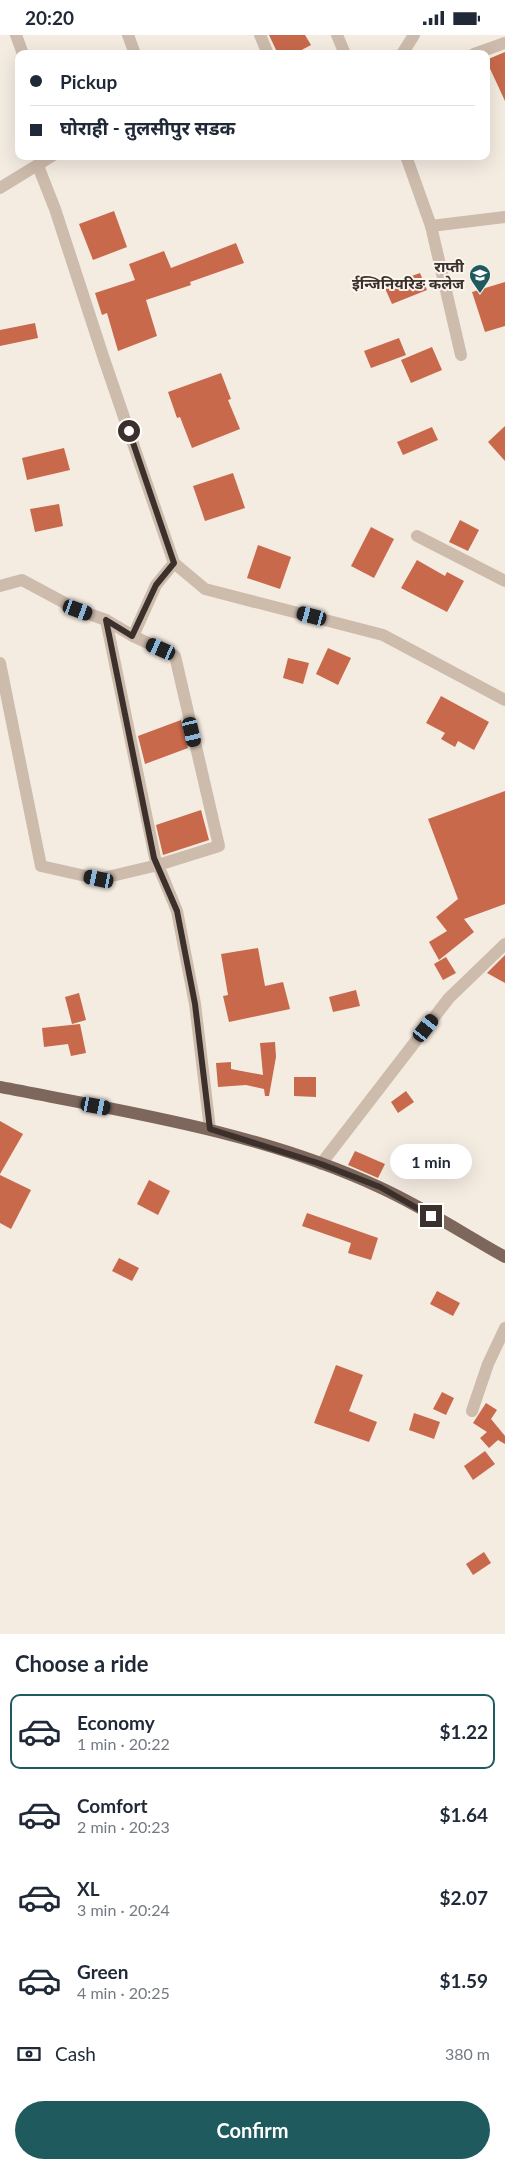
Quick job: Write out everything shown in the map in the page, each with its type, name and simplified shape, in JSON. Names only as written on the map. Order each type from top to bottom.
[{"type":"main road","points":[[0,1087],[210,1129],[321,1164],[380,1187],[505,1257]]},
{"type":"street","points":[[16,35],[22,50]]},
{"type":"street","points":[[128,35],[133,50]]},
{"type":"street","points":[[260,35],[266,50]]},
{"type":"street","points":[[337,35],[343,50]]},
{"type":"street","points":[[405,50],[414,35]]},
{"type":"street","points":[[485,50],[505,43]]},
{"type":"street","points":[[0,188],[45,160]]},
{"type":"street","points":[[47,160],[56,209],[104,359],[174,563],[205,589],[383,635],[505,700]]},
{"type":"street","points":[[407,160],[431,226],[461,355]]},
{"type":"street","points":[[431,226],[505,217]]},
{"type":"street","points":[[417,537],[505,581]]},
{"type":"street","points":[[132,636],[156,585],[174,563]]},
{"type":"street","points":[[0,586],[22,580],[78,610],[106,620],[132,636],[175,656],[219,846],[158,865],[99,879],[41,866],[0,663]]},
{"type":"street","points":[[106,620],[158,865],[179,921],[195,1004],[210,1129]]},
{"type":"street","points":[[321,1164],[449,998],[505,944]]},
{"type":"street","points":[[472,1411],[488,1364],[505,1328]]},
{"type":"building","points":[[269,35],[305,35],[311,45],[302,50],[276,50]]},
{"type":"building","points":[[505,52],[505,101],[490,69],[490,58]]},
{"type":"building","points":[[114,211],[127,247],[93,260],[79,224]]},
{"type":"building","points":[[236,243],[244,263],[190,282],[191,285],[146,300],[157,336],[118,351],[107,313],[102,315],[95,293],[135,280],[129,264],[164,251],[171,268]]},
{"type":"building","points":[[420,273],[427,290],[392,304],[384,286]]},
{"type":"building","points":[[505,282],[505,326],[485,332],[472,292]]},
{"type":"building","points":[[35,323],[38,338],[0,346],[0,330]]},
{"type":"building","points":[[399,338],[406,355],[371,368],[364,351]]},
{"type":"building","points":[[432,347],[442,370],[411,383],[401,360]]},
{"type":"building","points":[[221,373],[231,399],[228,400],[240,429],[192,448],[180,417],[177,418],[168,392]]},
{"type":"building","points":[[505,426],[505,461],[488,442]]},
{"type":"building","points":[[432,427],[438,440],[403,455],[397,442]]},
{"type":"building","points":[[64,448],[70,470],[27,480],[22,458]]},
{"type":"building","points":[[233,473],[245,508],[205,521],[193,486]]},
{"type":"building","points":[[59,504],[63,526],[35,532],[30,509]]},
{"type":"building","points":[[460,520],[479,530],[468,551],[449,542]]},
{"type":"building","points":[[371,527],[394,539],[374,578],[351,566]]},
{"type":"building","points":[[258,545],[291,557],[280,589],[247,578]]},
{"type":"building","points":[[417,560],[445,576],[447,572],[464,581],[447,612],[401,588]]},
{"type":"building","points":[[328,648],[351,658],[338,685],[316,674]]},
{"type":"building","points":[[288,658],[309,663],[303,684],[283,678]]},
{"type":"building","points":[[441,696],[489,722],[474,750],[458,741],[455,747],[441,739],[445,733],[426,723]]},
{"type":"building","points":[[181,720],[188,748],[145,764],[138,736]]},
{"type":"building","points":[[505,791],[505,904],[464,919],[474,932],[439,960],[429,942],[447,931],[436,917],[458,899],[428,819]]},
{"type":"building","points":[[201,810],[209,840],[163,855],[156,825]]},
{"type":"building","points":[[258,948],[265,986],[283,982],[290,1009],[229,1022],[223,996],[228,995],[221,954]]},
{"type":"building","points":[[505,955],[505,983],[487,973]]},
{"type":"building","points":[[446,957],[456,973],[443,980],[434,964]]},
{"type":"building","points":[[356,990],[360,1006],[333,1012],[329,997]]},
{"type":"building","points":[[79,993],[86,1020],[72,1024],[65,997]]},
{"type":"building","points":[[80,1024],[86,1053],[71,1056],[68,1044],[44,1047],[42,1028]]},
{"type":"building","points":[[275,1042],[276,1057],[269,1096],[265,1096],[264,1089],[246,1085],[218,1087],[216,1063],[231,1062],[231,1069],[263,1075],[260,1043]]},
{"type":"building","points":[[294,1077],[316,1077],[316,1097],[294,1096]]},
{"type":"building","points":[[406,1091],[414,1102],[398,1113],[391,1102]]},
{"type":"building","points":[[0,1121],[23,1134],[0,1174]]},
{"type":"building","points":[[355,1151],[385,1164],[378,1178],[348,1165]]},
{"type":"building","points":[[0,1175],[31,1190],[11,1229],[0,1223]]},
{"type":"building","points":[[149,1180],[170,1191],[158,1215],[137,1204]]},
{"type":"building","points":[[307,1213],[378,1238],[371,1260],[348,1253],[351,1243],[302,1226]]},
{"type":"building","points":[[119,1258],[139,1268],[132,1281],[112,1271]]},
{"type":"building","points":[[437,1291],[460,1303],[453,1316],[430,1304]]},
{"type":"building","points":[[336,1365],[363,1375],[349,1411],[377,1422],[369,1442],[314,1423]]},
{"type":"building","points":[[442,1392],[454,1398],[446,1415],[433,1409]]},
{"type":"building","points":[[486,1403],[497,1410],[491,1419],[505,1436],[505,1444],[498,1440],[489,1448],[480,1438],[487,1432],[473,1423]]},
{"type":"building","points":[[414,1413],[440,1422],[434,1439],[409,1430]]},
{"type":"building","points":[[485,1451],[495,1464],[473,1480],[464,1466]]},
{"type":"building","points":[[484,1552],[491,1563],[473,1575],[466,1564]]},
{"type":"place","name":"राप्ती ईन्जिनियरिङ कलेज","points":[[480,294]]},
{"type":"route","points":[[129,431],[174,563],[156,585],[132,636],[106,620],[154,858],[177,911],[195,1004],[210,1129],[321,1164],[380,1187],[431,1216]]}]
